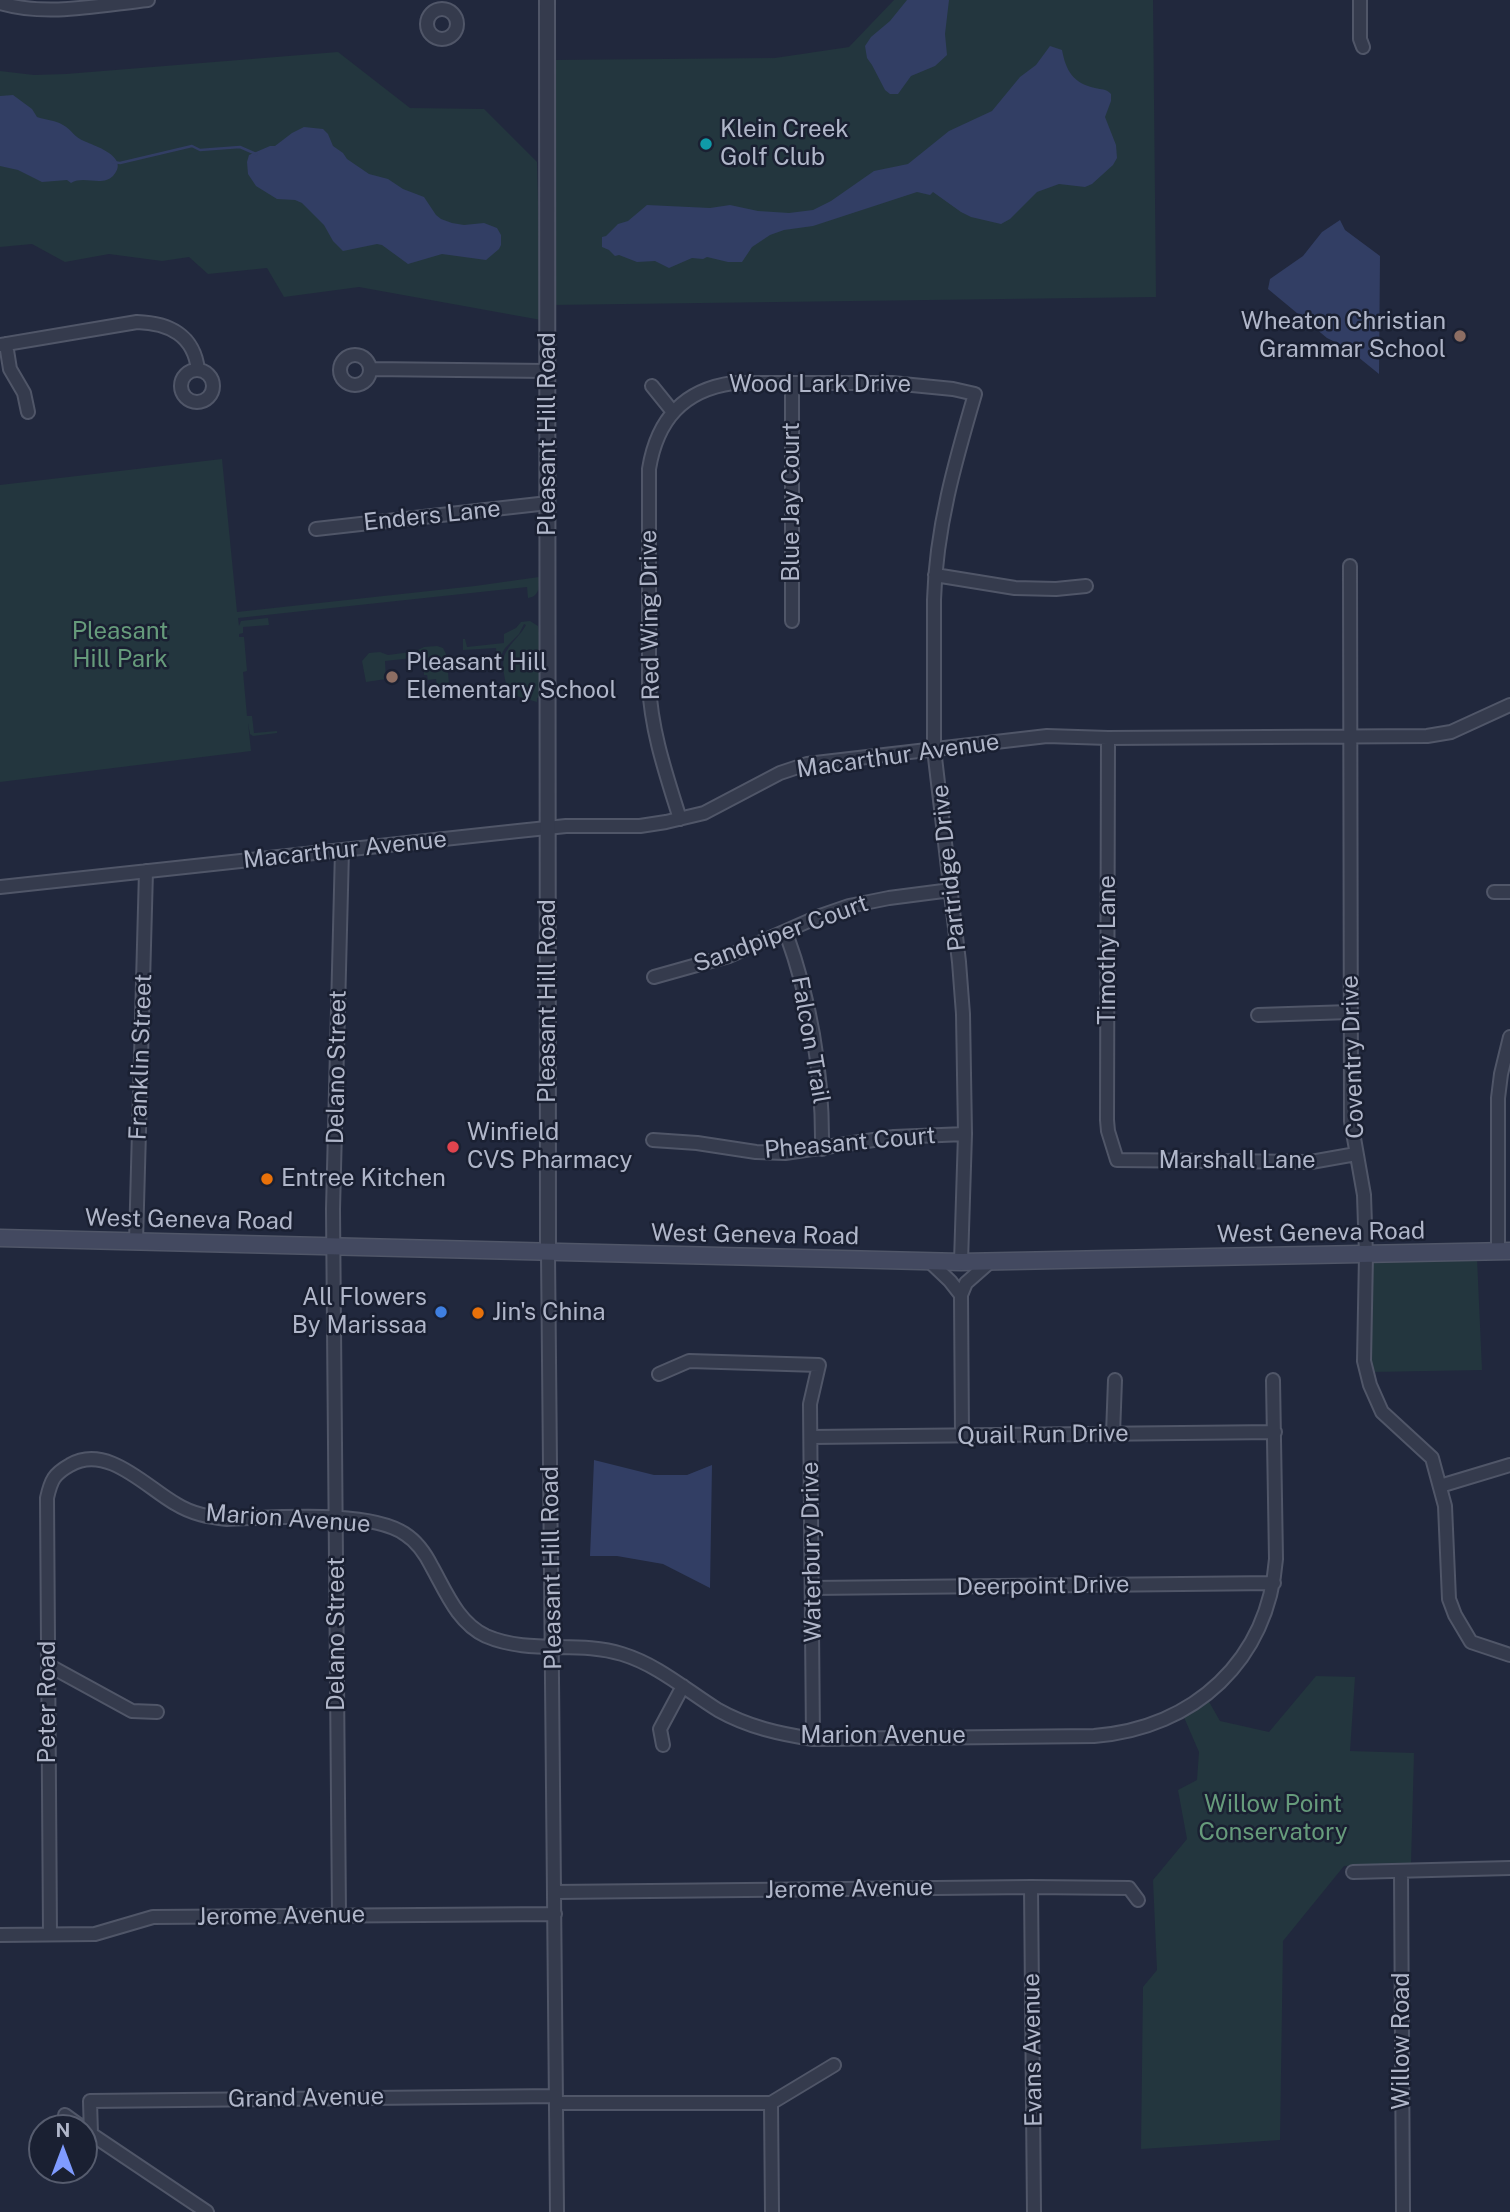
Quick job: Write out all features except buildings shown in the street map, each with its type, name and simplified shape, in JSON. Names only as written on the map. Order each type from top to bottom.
[{"type":"main road","name":"West Geneva Road","points":[[0,1238],[961,1262],[1504,1251]]},
{"type":"street","points":[[0,3],[43,9],[148,0]]},
{"type":"street","name":"Pleasant Hill Road","points":[[547,0],[548,1253],[557,2212]]},
{"type":"street","points":[[1360,0],[1360,39],[1363,47]]},
{"type":"street","points":[[28,412],[24,393],[10,369],[3,344],[136,322],[154,323],[183,335],[194,350],[198,370]]},
{"type":"street","points":[[370,369],[547,371]]},
{"type":"street","name":"Wood Lark Drive","points":[[673,412],[685,400],[716,386],[745,382],[918,384],[975,394]]},
{"type":"street","name":"Blue Jay Court","points":[[792,383],[792,621]]},
{"type":"street","points":[[652,386],[673,412]]},
{"type":"street","name":"Partridge Drive","points":[[961,1262],[965,1134],[963,1014],[934,749],[935,575],[948,488],[975,394]]},
{"type":"street","name":"Red Wing Drive","points":[[673,412],[657,438],[649,469],[649,684],[656,740],[680,819]]},
{"type":"street","name":"Enders Lane","points":[[316,529],[548,503]]},
{"type":"street","name":"Coventry Drive","points":[[1350,566],[1351,1121],[1364,1195],[1364,1361],[1370,1385],[1382,1412],[1432,1458],[1445,1506],[1449,1599],[1455,1615],[1471,1642],[1510,1655]]},
{"type":"street","points":[[935,575],[1015,588],[1056,589],[1086,586]]},
{"type":"street","name":"Macarthur Avenue","points":[[0,887],[566,826],[639,826],[704,813],[793,768],[820,762],[1047,736],[1427,736],[1442,734],[1510,705]]},
{"type":"street","name":"Timothy Lane","points":[[1108,738],[1107,1121],[1117,1160]]},
{"type":"street","name":"Delano Street","points":[[339,1914],[334,1247],[342,850]]},
{"type":"street","name":"Franklin Street","points":[[136,1242],[146,871]]},
{"type":"street","name":"Sandpiper Court","points":[[653,976],[729,956],[849,906],[951,890]]},
{"type":"street","points":[[1494,892],[1510,891]]},
{"type":"street","name":"Falcon Trail","points":[[786,933],[805,991],[820,1077],[823,1107],[822,1149]]},
{"type":"street","points":[[1258,1015],[1350,1012]]},
{"type":"street","points":[[1504,1251],[1504,1159],[1499,1085],[1510,1037]]},
{"type":"street","name":"Pheasant Court","points":[[653,1140],[785,1153],[894,1136],[965,1134]]},
{"type":"street","name":"Marshall Lane","points":[[1117,1160],[1311,1162],[1356,1154]]},
{"type":"street","points":[[929,1261],[961,1296]]},
{"type":"street","points":[[962,1436],[961,1296],[966,1283],[991,1261]]},
{"type":"street","name":"Waterbury Drive","points":[[659,1374],[689,1362],[819,1365],[810,1404],[814,1739]]},
{"type":"street","points":[[1113,1434],[1115,1380]]},
{"type":"street","name":"Marion Avenue","points":[[57,1472],[76,1461],[114,1464],[133,1473],[177,1506],[208,1517],[356,1518],[381,1524],[405,1534],[426,1557],[451,1603],[466,1621],[485,1636],[517,1644],[586,1647],[620,1653],[652,1666],[741,1722],[769,1731],[814,1739],[1094,1736],[1144,1728],[1178,1713],[1221,1682],[1255,1635],[1274,1583],[1276,1559],[1273,1380]]},
{"type":"street","name":"Quail Run Drive","points":[[811,1437],[1275,1433]]},
{"type":"street","points":[[1440,1486],[1510,1465]]},
{"type":"street","name":"Peter Road","points":[[50,1934],[47,1498],[57,1472]]},
{"type":"street","name":"Deerpoint Drive","points":[[812,1588],[1274,1583]]},
{"type":"street","points":[[48,1665],[132,1711],[157,1712]]},
{"type":"street","points":[[663,1745],[660,1729],[683,1686]]},
{"type":"street","points":[[1353,1872],[1510,1868]]},
{"type":"street","name":"Willow Road","points":[[1401,1871],[1403,2212]]},
{"type":"street","name":"Evans Avenue","points":[[1031,1887],[1034,2212]]},
{"type":"street","name":"Jerome Avenue","points":[[555,1892],[1129,1888],[1138,1900]]},
{"type":"street","name":"Jerome Avenue","points":[[50,1934],[100,1933],[153,1917],[555,1914]]},
{"type":"street","points":[[0,1935],[50,1934]]},
{"type":"street","points":[[772,2212],[771,2103],[834,2066]]},
{"type":"street","name":"Grand Avenue","points":[[88,2114],[90,2101],[556,2100],[771,2103]]},
{"type":"street","points":[[98,2138],[207,2212]]},
{"type":"green space","points":[[894,0],[1153,0],[1156,297],[550,305],[550,60],[775,58],[849,47]]},
{"type":"green space","points":[[338,52],[410,108],[484,109],[537,162],[541,320],[359,287],[284,297],[267,268],[208,274],[189,257],[162,261],[109,254],[65,262],[32,244],[0,247],[0,71],[34,75],[66,74]]},
{"type":"green space","name":"Pleasant Hill Park","points":[[222,459],[237,612],[539,577],[538,590],[528,598],[527,587],[238,618],[239,626],[241,621],[268,618],[269,625],[243,627],[243,633],[239,634],[239,637],[244,637],[247,671],[243,672],[247,716],[252,716],[254,733],[277,731],[253,736],[248,723],[251,751],[0,782],[0,485]]},
{"type":"green space","points":[[530,621],[538,626],[539,632],[540,697],[537,702],[508,691],[504,671],[506,652],[526,625],[524,624],[500,657],[497,657],[496,648],[463,650],[463,639],[467,647],[504,643],[504,634],[521,622]]},
{"type":"green space","points":[[424,647],[443,648],[446,654],[449,683],[443,691],[438,692],[436,679],[428,680],[427,675],[424,675],[423,657],[415,658],[414,652]]},
{"type":"green space","points":[[380,652],[388,655],[411,652],[412,658],[385,661],[386,679],[366,682],[362,661],[369,653]]},
{"type":"green space","points":[[1477,1258],[1482,1370],[1371,1372],[1368,1260]]},
{"type":"green space","name":"Willow Point Conservatory","points":[[1316,1676],[1355,1677],[1350,1751],[1414,1753],[1411,1864],[1344,1866],[1283,1941],[1280,2140],[1141,2149],[1143,1987],[1157,1970],[1153,1880],[1187,1839],[1178,1790],[1197,1780],[1199,1752],[1183,1715],[1208,1700],[1220,1721],[1269,1732]]},
{"type":"water","points":[[907,0],[949,0],[945,34],[947,55],[935,66],[911,76],[898,94],[890,94],[867,58],[865,46]]},
{"type":"water","points":[[1050,46],[1062,50],[1068,70],[1081,83],[1111,94],[1105,117],[1116,145],[1117,158],[1092,184],[1085,187],[1059,184],[1037,192],[1010,219],[1001,224],[971,217],[933,192],[930,195],[917,192],[813,226],[770,235],[752,247],[742,262],[707,257],[692,258],[669,268],[655,261],[637,262],[615,256],[602,247],[602,237],[647,205],[710,208],[730,205],[758,211],[789,213],[813,210],[831,201],[874,171],[908,164],[949,131],[992,111],[1020,77],[1036,65]]},
{"type":"water","points":[[13,95],[32,109],[37,117],[60,123],[81,140],[109,153],[118,163],[113,176],[104,181],[42,182],[18,170],[0,166],[0,96]]},
{"type":"water","points":[[304,127],[323,129],[333,146],[347,159],[369,174],[388,179],[403,189],[424,197],[441,219],[464,225],[484,223],[497,228],[501,235],[499,249],[486,260],[442,254],[408,264],[377,244],[343,251],[333,241],[324,225],[302,203],[277,199],[256,186],[248,174],[249,155],[275,146]]},
{"type":"water","points":[[1340,220],[1345,230],[1380,256],[1379,374],[1347,348],[1327,338],[1268,289],[1270,279],[1303,256],[1322,232]]},
{"type":"water","points":[[594,1460],[654,1475],[687,1475],[712,1465],[710,1588],[663,1564],[617,1556],[590,1556]]},
{"type":"waterway","points":[[113,162],[120,163],[192,146],[200,150],[240,147],[256,154]]},
{"type":"place","name":"Klein Creek Golf Club","points":[[706,144]]},
{"type":"place","name":"Wheaton Christian Grammar School","points":[[1460,336]]},
{"type":"place","name":"Pleasant Hill Elementary School","points":[[392,677]]},
{"type":"place","name":"Winfield CVS Pharmacy","points":[[453,1147]]},
{"type":"place","name":"Entree Kitchen","points":[[267,1179]]},
{"type":"place","name":"All Flowers By Marissaa","points":[[441,1312]]},
{"type":"place","name":"Jin's China","points":[[478,1313]]}]
